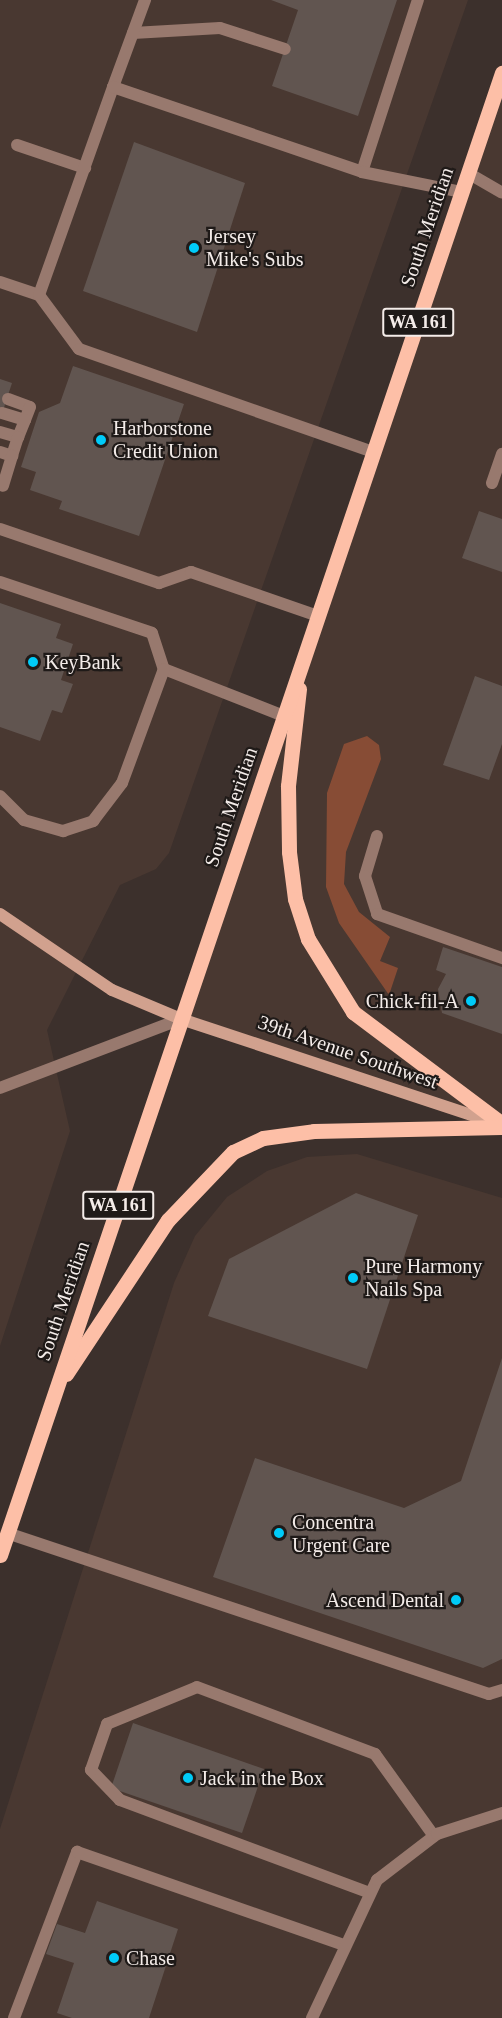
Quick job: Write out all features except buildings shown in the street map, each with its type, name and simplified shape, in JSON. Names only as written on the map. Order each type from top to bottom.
[{"type":"main road","name":"South Meridian","points":[[0,1555],[502,73]]},
{"type":"main road","points":[[302,661],[288,786],[289,852],[295,899],[308,939],[353,1012],[502,1126]]},
{"type":"main road","name":"39th Avenue Southwest","points":[[0,914],[103,985],[181,1019],[502,1126]]},
{"type":"main road","points":[[55,1391],[168,1220],[233,1152],[263,1138],[314,1131],[502,1126]]},
{"type":"street","points":[[39,295],[145,0]]},
{"type":"street","points":[[362,172],[418,0]]},
{"type":"street","points":[[133,33],[220,28],[285,49]]},
{"type":"street","points":[[113,87],[362,172],[462,192]]},
{"type":"street","points":[[17,145],[85,168]]},
{"type":"street","points":[[468,173],[502,193]]},
{"type":"street","points":[[0,282],[39,295],[79,349],[373,452]]},
{"type":"street","points":[[1,488],[6,454],[18,437],[30,407],[8,399]]},
{"type":"street","points":[[2,414],[25,420]]},
{"type":"street","points":[[0,432],[18,437]]},
{"type":"street","points":[[492,483],[502,454]]},
{"type":"street","points":[[0,529],[159,583],[191,572],[318,616]]},
{"type":"street","points":[[0,582],[152,633],[164,669],[122,783],[93,821],[63,831],[24,820],[0,796]]},
{"type":"street","points":[[164,669],[284,716]]},
{"type":"street","points":[[377,836],[365,876],[377,914],[502,958]]},
{"type":"street","points":[[0,1088],[181,1019]]},
{"type":"street","points":[[7,1533],[156,1580],[489,1694],[502,1690]]},
{"type":"street","points":[[370,1893],[120,1800],[91,1770],[107,1724],[197,1687],[375,1754],[434,1836]]},
{"type":"street","points":[[312,2018],[370,1893],[406,1853],[434,1836],[502,1813]]},
{"type":"street","points":[[14,2018],[77,1852],[344,1945]]},
{"type":"shaded area","points":[[0,0],[468,0],[169,853],[156,869],[120,885],[47,1030],[70,1131],[0,1346]]},
{"type":"shaded area","points":[[502,73],[502,1128],[181,1019]]},
{"type":"shaded area","points":[[367,736],[379,745],[381,759],[346,852],[344,884],[359,912],[390,937],[380,961],[398,968],[389,995],[339,923],[326,887],[327,793],[344,744]]},
{"type":"shaded area","points":[[357,1154],[502,1198],[502,2018],[0,2018],[0,1829],[174,1283],[195,1236],[227,1197],[267,1171],[307,1157]]},
{"type":"place","name":"Jersey Mike's Subs","points":[[194,248]]},
{"type":"place","name":"Harborstone Credit Union","points":[[101,440]]},
{"type":"place","name":"KeyBank","points":[[33,662]]},
{"type":"place","name":"Chick-fil-A","points":[[471,1001]]},
{"type":"place","name":"Pure Harmony Nails Spa","points":[[353,1278]]},
{"type":"place","name":"Concentra Urgent Care","points":[[279,1533]]},
{"type":"place","name":"Ascend Dental","points":[[456,1600]]},
{"type":"place","name":"Jack in the Box","points":[[188,1778]]},
{"type":"place","name":"Chase","points":[[114,1958]]}]
